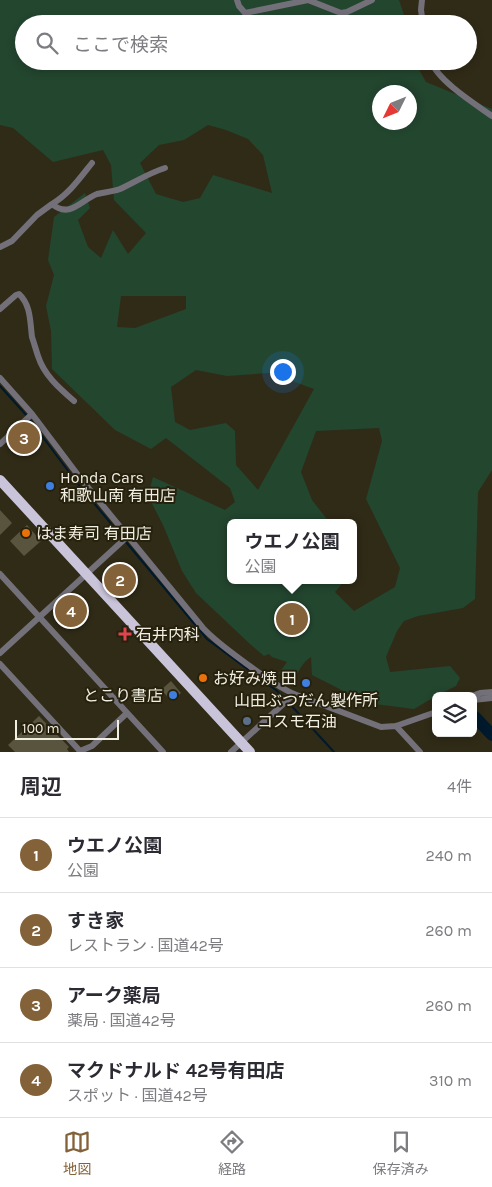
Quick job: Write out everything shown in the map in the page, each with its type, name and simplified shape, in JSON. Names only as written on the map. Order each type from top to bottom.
[{"type":"highway","points":[[0,480],[250,752]]},
{"type":"street","points":[[237,0],[245,13],[308,0],[341,13],[372,0]]},
{"type":"street","points":[[422,0],[422,15]]},
{"type":"street","points":[[436,70],[452,86],[492,116]]},
{"type":"street","points":[[1,244],[12,242],[37,215],[68,193],[92,163]]},
{"type":"street","points":[[52,204],[63,210],[71,209],[98,194],[119,189],[154,171],[165,168]]},
{"type":"street","points":[[0,309],[16,294],[24,298],[29,311],[32,338],[38,358],[49,378],[74,401]]},
{"type":"street","points":[[0,378],[32,414],[81,479],[207,633],[234,655],[276,685],[294,694],[382,727],[396,726],[432,713]]},
{"type":"street","points":[[0,444],[32,414]]},
{"type":"street","points":[[0,653],[128,536]]},
{"type":"street","points":[[0,574],[163,752]]},
{"type":"street","points":[[0,664],[80,751],[92,746],[127,713]]},
{"type":"street","points":[[477,694],[492,692]]},
{"type":"street","points":[[231,752],[294,694]]},
{"type":"street","points":[[477,699],[492,698]]},
{"type":"street","points":[[396,726],[420,752]]},
{"type":"green space","points":[[0,0],[399,0],[404,15],[15,15],[15,70],[419,70],[426,82],[492,109],[492,470],[478,492],[475,599],[463,608],[418,616],[404,621],[397,631],[386,657],[390,672],[450,666],[460,678],[456,686],[444,692],[432,692],[432,698],[414,709],[367,703],[312,675],[311,657],[303,665],[293,681],[279,673],[287,662],[272,657],[269,654],[264,656],[196,593],[182,571],[163,525],[148,496],[153,477],[225,510],[235,502],[230,488],[166,438],[151,449],[115,430],[52,369],[51,331],[46,306],[54,275],[48,260],[54,217],[85,193],[90,208],[78,220],[88,247],[101,258],[113,230],[128,254],[146,233],[114,200],[111,165],[103,150],[53,162],[13,128],[0,125]],"holes":[[[208,125],[248,139],[263,155],[272,193],[213,175],[200,198],[183,202],[156,194],[140,163],[159,145],[184,140]],[[121,296],[186,296],[186,309],[135,328],[117,327]],[[196,370],[227,376],[270,373],[314,389],[258,490],[236,465],[235,431],[226,423],[190,430],[175,422],[171,387]]]},
{"type":"building","points":[[0,510],[12,523],[0,535]]},
{"type":"building","name":"はま寿司 有田店","points":[[27,525],[41,541],[24,556],[10,541]]},
{"type":"building","points":[[124,574],[130,581],[118,594],[112,587]]},
{"type":"building","points":[[76,597],[85,607],[66,624],[57,615]]},
{"type":"building","points":[[171,681],[181,693],[172,701],[161,690]]},
{"type":"building","points":[[39,716],[69,747],[67,749],[69,752],[15,752],[8,745]]},
{"type":"waterway","points":[[0,386],[27,416]]},
{"type":"waterway","points":[[30,420],[78,484],[123,538]]},
{"type":"waterway","points":[[126,542],[207,639],[285,699]]},
{"type":"waterway","points":[[288,702],[334,752]]},
{"type":"waterway","points":[[477,719],[492,735]]},
{"type":"place","name":"アーク薬局","points":[[24,438]]},
{"type":"place","name":"Honda Cars 和歌山南 有田店","points":[[50,486]]},
{"type":"place","name":"はま寿司 有田店","points":[[26,533]]},
{"type":"place","name":"すき家","points":[[120,580]]},
{"type":"place","name":"マクドナルド 42号有田店","points":[[71,611]]},
{"type":"place","name":"ウエノ公園","points":[[292,619]]},
{"type":"place","name":"石井内科","points":[[125,634]]},
{"type":"place","name":"お好み焼 田","points":[[203,678]]},
{"type":"place","name":"山田ぶつだん製作所","points":[[306,683]]},
{"type":"place","name":"とこり書店","points":[[173,695]]},
{"type":"place","name":"コスモ石油","points":[[247,721]]}]
